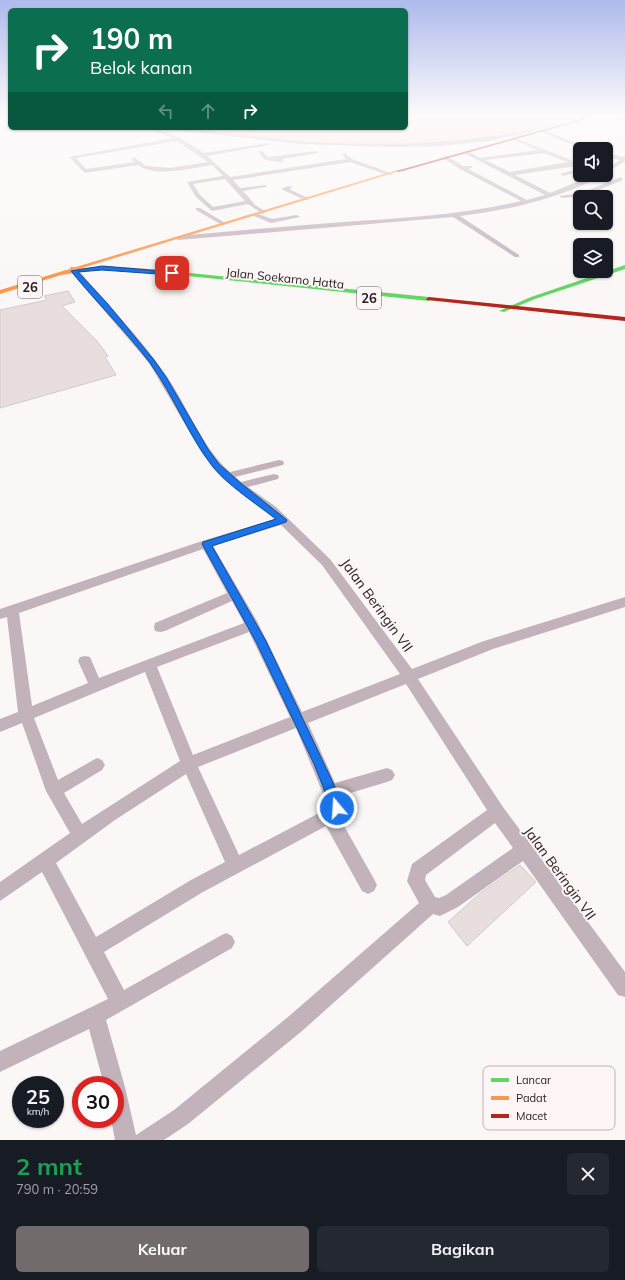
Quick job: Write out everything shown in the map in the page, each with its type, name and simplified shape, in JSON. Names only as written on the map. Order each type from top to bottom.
[{"type":"main road","points":[[77,272],[107,259],[403,170]]},
{"type":"main road","points":[[129,269],[122,262],[124,257],[130,252]]},
{"type":"main road","points":[[107,259],[102,264],[103,270],[114,272]]},
{"type":"main road","points":[[77,272],[107,259]]},
{"type":"main road","points":[[506,310],[625,267]]},
{"type":"main road","name":"26","points":[[0,292],[77,272],[102,268],[129,269]]},
{"type":"main road","name":"Jalan Soekarno Hatta","points":[[129,269],[625,324]]},
{"type":"main road","name":"26","points":[[77,272],[114,272]]},
{"type":"main road","name":"Jalan Soekarno Hatta","points":[[114,272],[266,285]]},
{"type":"main road","name":"26","points":[[0,296],[60,276]]},
{"type":"main road","points":[[0,285],[23,285]]},
{"type":"main road","name":"Jalan Soekarno Hatta","points":[[506,310],[625,319]]},
{"type":"street","points":[[221,170],[240,190],[259,214],[273,221],[297,217]]},
{"type":"street","points":[[271,170],[275,172]]},
{"type":"street","points":[[250,202],[212,209],[198,196],[189,183],[291,170]]},
{"type":"street","points":[[379,170],[390,174]]},
{"type":"street","points":[[466,170],[527,202]]},
{"type":"street","points":[[502,170],[552,194],[564,196],[582,195],[623,179]]},
{"type":"street","points":[[510,174],[531,170]]},
{"type":"street","points":[[563,174],[573,171]]},
{"type":"street","points":[[234,184],[274,177],[268,174]]},
{"type":"street","points":[[613,177],[623,179]]},
{"type":"street","points":[[280,181],[291,187],[284,189],[307,199]]},
{"type":"street","points":[[178,238],[454,215],[527,202],[577,186],[585,182]]},
{"type":"street","points":[[240,190],[264,186]]},
{"type":"street","points":[[198,209],[224,224]]},
{"type":"street","points":[[454,215],[517,256]]},
{"type":"street","name":"Jalan Beringin VII","points":[[77,272],[152,361],[163,377],[205,450],[226,476],[283,520],[326,562],[409,676],[497,812],[625,988]]},
{"type":"street","points":[[226,476],[279,463]]},
{"type":"street","points":[[239,486],[274,477]]},
{"type":"street","points":[[79,834],[54,791],[26,715],[6,612],[206,544],[283,520]]},
{"type":"street","points":[[93,949],[197,886],[329,816],[337,808],[302,726],[252,625],[206,544]]},
{"type":"street","points":[[160,627],[234,595]]},
{"type":"street","points":[[0,892],[48,866],[79,834],[192,769],[302,726],[409,676],[489,645],[625,602]]},
{"type":"street","points":[[0,726],[96,686],[252,625]]},
{"type":"street","points":[[85,661],[96,686]]},
{"type":"street","points":[[149,665],[192,769],[236,866]]},
{"type":"street","points":[[54,791],[97,764]]},
{"type":"street","points":[[331,791],[387,775]]},
{"type":"street","points":[[497,812],[418,870],[416,881],[430,905],[440,907],[452,901],[524,850]]},
{"type":"street","points":[[329,816],[368,884]]},
{"type":"street","points":[[48,866],[93,949],[120,1003]]},
{"type":"street","points":[[144,1140],[181,1117],[295,1024],[430,905]]},
{"type":"street","points":[[0,1062],[120,1003],[226,942]]},
{"type":"street","points":[[94,1016],[112,1076]]},
{"type":"street","points":[[124,1128],[126,1140]]},
{"type":"building","points":[[68,291],[75,302],[62,306],[97,341],[108,356],[105,357],[116,375],[0,408],[0,310],[47,300],[44,296]]},
{"type":"building","points":[[520,865],[536,882],[467,946],[448,922],[479,894]]},
{"type":"traffic: fast","points":[[502,311],[533,298],[625,267]]},
{"type":"traffic: fast","points":[[190,275],[429,299]]},
{"type":"traffic: slow","points":[[64,272],[398,171]]},
{"type":"traffic: slow","points":[[0,292],[60,274],[94,268],[135,269],[190,275]]},
{"type":"traffic: jam","points":[[429,299],[625,319]]},
{"type":"route","points":[[172,273],[102,268],[74,271],[77,276],[105,304],[152,361],[163,377],[205,450],[217,466],[226,476],[283,520],[206,544],[261,641],[306,734],[336,802],[337,808]]}]
